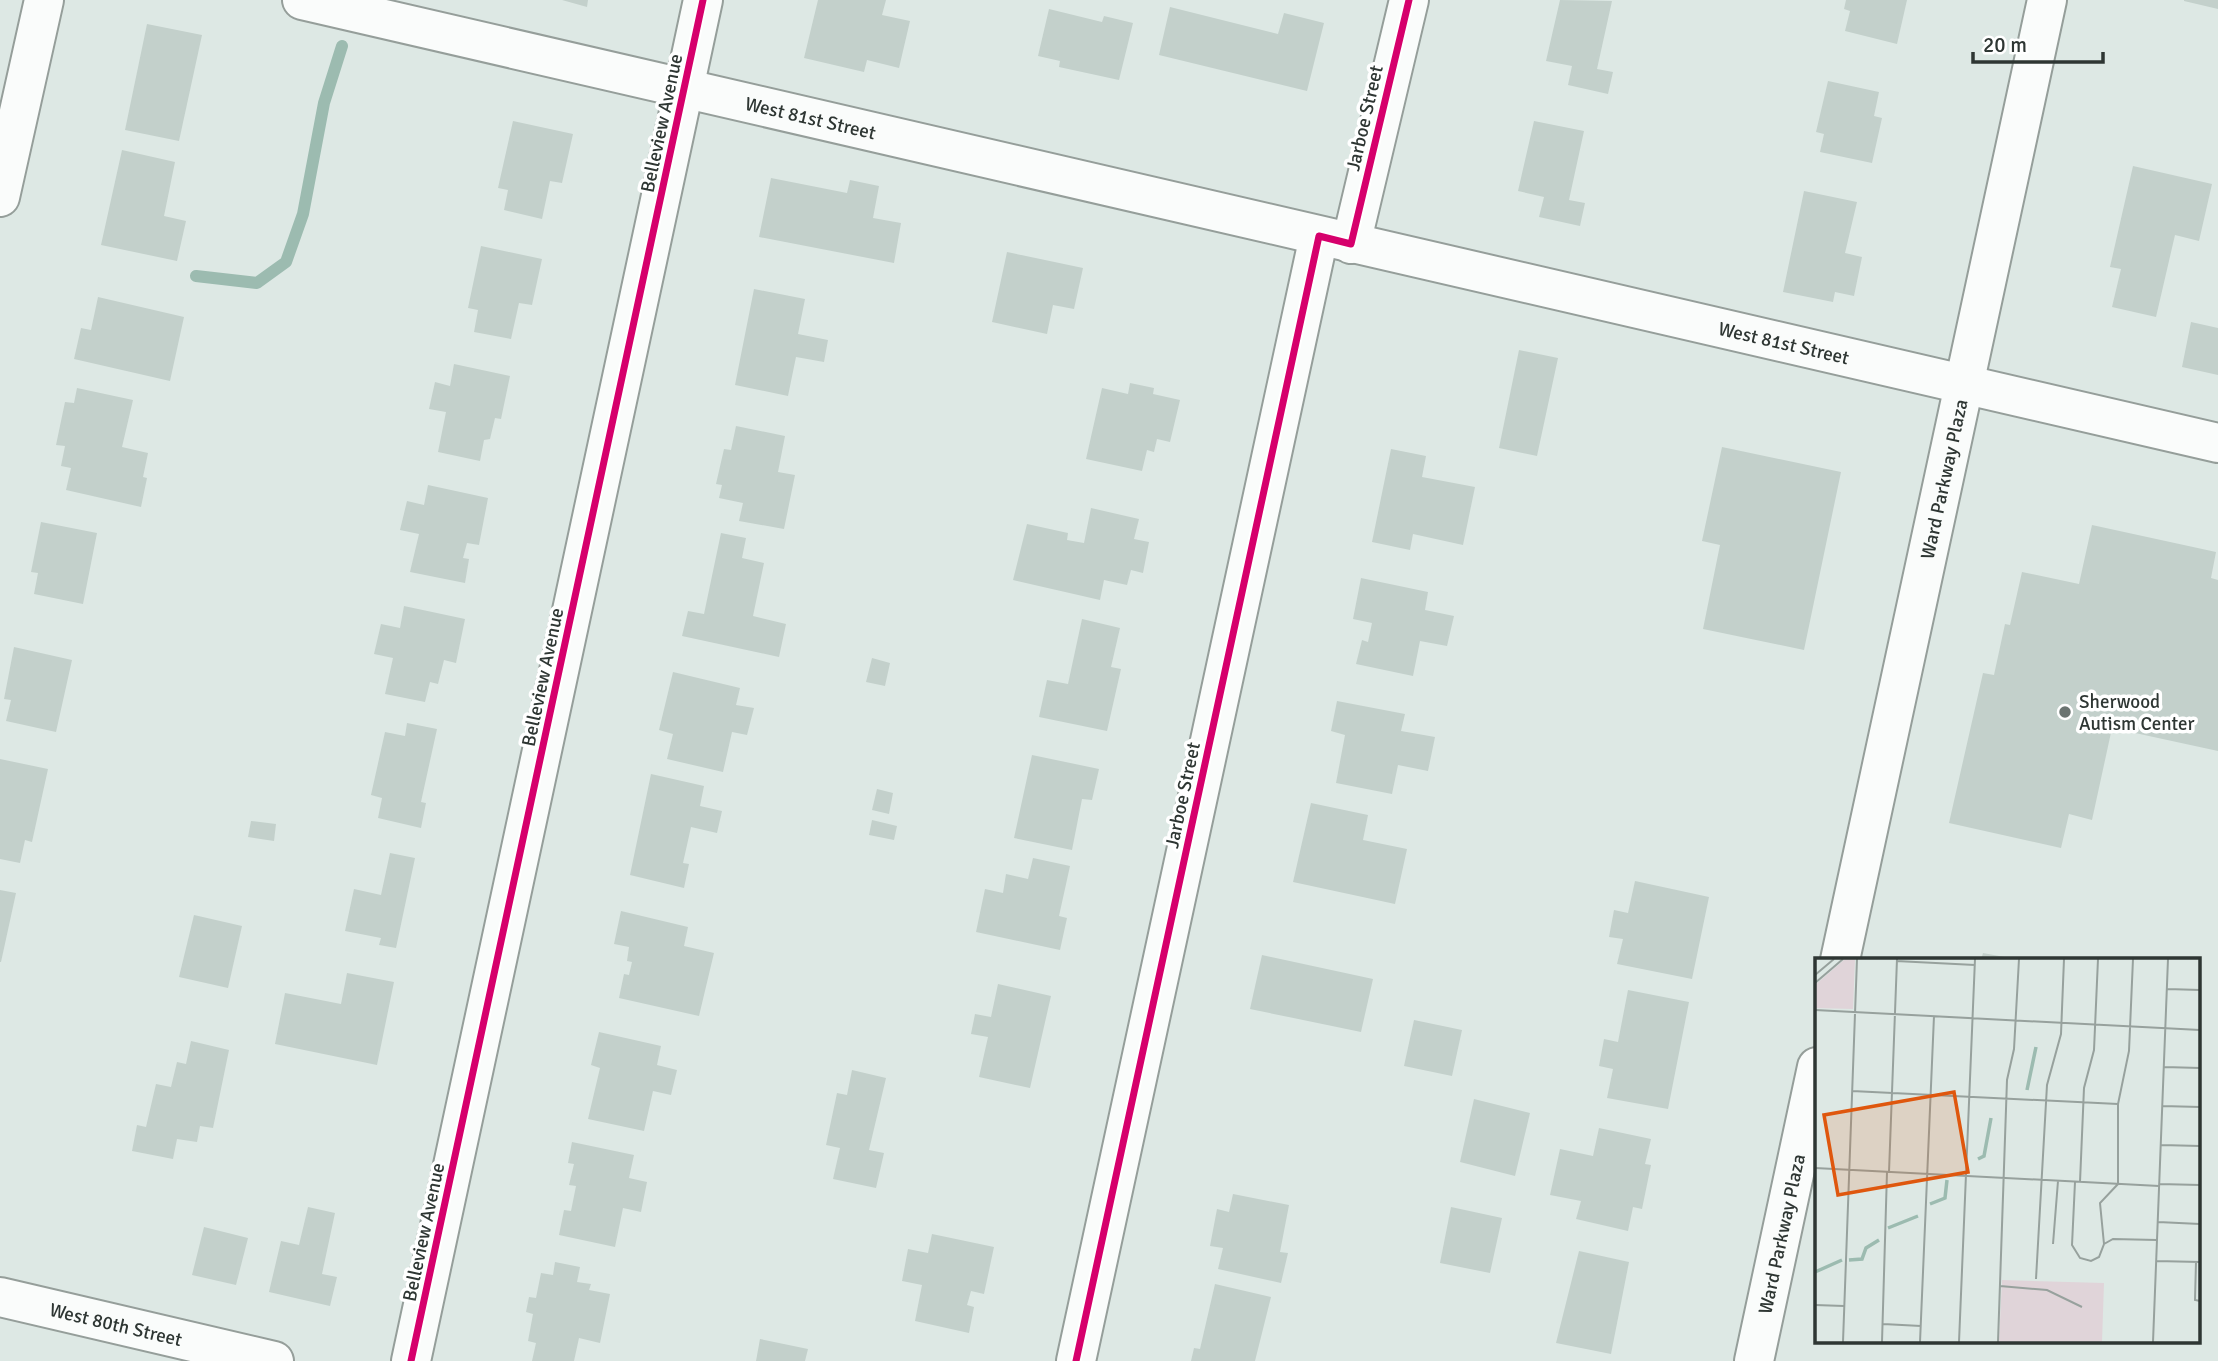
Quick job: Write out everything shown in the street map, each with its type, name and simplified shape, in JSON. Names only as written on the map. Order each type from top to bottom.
[{"type":"street","points":[[0,197],[44,0]]},
{"type":"street","name":"West 81st Street","points":[[302,0],[2218,443]]},
{"type":"street","name":"Belleview Avenue","points":[[411,1361],[704,0]]},
{"type":"street","name":"Jarboe Street","points":[[1076,1361],[1335,240],[1409,0]]},
{"type":"street","name":"Ward Parkway Plaza","points":[[1840,958],[2047,0]]},
{"type":"street","name":"Ward Parkway Plaza","points":[[1754,1361],[1815,1076]]},
{"type":"street","name":"West 80th Street","points":[[0,1297],[274,1361]]},
{"type":"building","points":[[562,0],[588,0],[587,7]]},
{"type":"building","points":[[818,0],[886,0],[882,15],[910,21],[899,68],[867,60],[864,72],[804,58]]},
{"type":"building","points":[[1560,0],[1612,1],[1597,69],[1613,72],[1608,94],[1568,85],[1572,66],[1546,61]]},
{"type":"building","points":[[1846,0],[1907,0],[1897,44],[1845,31],[1850,11],[1844,9]]},
{"type":"building","points":[[2218,0],[2218,9],[2184,1]]},
{"type":"building","points":[[1170,7],[1278,34],[1284,13],[1324,23],[1307,91],[1159,55]]},
{"type":"building","points":[[1049,9],[1102,22],[1104,16],[1133,23],[1119,80],[1059,67],[1060,61],[1038,56]]},
{"type":"building","points":[[147,24],[202,35],[179,141],[125,130]]},
{"type":"building","points":[[1828,81],[1879,92],[1874,116],[1882,118],[1872,163],[1820,152],[1824,134],[1816,132]]},
{"type":"building","points":[[513,121],[573,134],[562,183],[550,181],[542,219],[504,210],[508,190],[498,188]]},
{"type":"building","points":[[1534,121],[1584,131],[1569,200],[1585,203],[1580,226],[1539,217],[1544,197],[1518,191]]},
{"type":"building","points":[[122,150],[175,162],[164,216],[186,221],[177,261],[101,245]]},
{"type":"building","points":[[2133,166],[2212,184],[2199,241],[2175,235],[2156,317],[2112,307],[2121,269],[2110,267]]},
{"type":"building","points":[[771,178],[847,193],[850,180],[879,186],[873,218],[901,223],[894,263],[759,237]]},
{"type":"building","points":[[1804,191],[1857,202],[1845,253],[1862,257],[1854,296],[1835,292],[1833,302],[1783,292]]},
{"type":"building","points":[[481,246],[542,259],[532,305],[519,303],[511,339],[474,332],[478,310],[468,308]]},
{"type":"building","points":[[1007,252],[1083,268],[1074,309],[1053,305],[1047,334],[992,322]]},
{"type":"building","points":[[754,289],[805,299],[798,334],[828,340],[824,362],[796,357],[788,396],[735,385]]},
{"type":"building","points":[[98,297],[184,317],[170,381],[74,359],[81,328],[91,330]]},
{"type":"building","points":[[2191,322],[2218,328],[2218,375],[2182,367]]},
{"type":"building","points":[[1519,350],[1558,358],[1537,456],[1499,448]]},
{"type":"building","points":[[454,364],[510,376],[501,419],[495,418],[490,439],[484,440],[480,461],[438,452],[446,412],[429,409],[435,382],[450,386]]},
{"type":"building","points":[[1130,383],[1154,388],[1153,394],[1180,400],[1170,442],[1157,439],[1154,452],[1147,450],[1142,471],[1086,459],[1102,388],[1128,394]]},
{"type":"building","points":[[77,388],[133,400],[122,447],[148,453],[143,477],[147,478],[141,507],[66,490],[71,468],[61,466],[65,446],[56,445],[65,402],[74,403]]},
{"type":"building","points":[[736,426],[785,436],[778,472],[795,475],[784,529],[739,521],[743,503],[719,498],[722,485],[716,484],[724,449],[731,450]]},
{"type":"building","points":[[1722,447],[1841,472],[1804,650],[1703,629],[1720,545],[1702,541]]},
{"type":"building","points":[[1391,449],[1426,456],[1422,477],[1475,487],[1463,545],[1413,534],[1410,550],[1372,542]]},
{"type":"building","points":[[428,485],[488,498],[479,545],[467,543],[463,558],[469,559],[465,583],[410,572],[419,534],[400,530],[407,501],[424,505]]},
{"type":"building","points":[[1091,508],[1139,519],[1134,539],[1149,542],[1143,573],[1131,570],[1127,585],[1104,580],[1100,600],[1013,580],[1027,524],[1068,533],[1067,540],[1084,543]]},
{"type":"building","points":[[41,522],[97,533],[83,604],[34,594],[38,573],[31,572]]},
{"type":"building","points":[[2092,525],[2216,552],[2211,578],[2218,580],[2218,751],[2112,728],[2092,820],[2069,814],[2061,848],[1949,823],[1983,673],[1994,675],[2005,624],[2010,625],[2022,572],[2079,584]]},
{"type":"building","points":[[721,533],[746,538],[742,558],[764,563],[753,616],[786,624],[779,657],[682,636],[688,611],[704,614]]},
{"type":"building","points":[[1361,578],[1428,592],[1425,610],[1454,616],[1447,646],[1420,641],[1413,676],[1356,664],[1362,640],[1368,642],[1372,623],[1353,619]]},
{"type":"building","points":[[404,606],[465,619],[456,663],[444,660],[438,684],[430,682],[425,702],[385,694],[393,658],[374,654],[381,624],[400,628]]},
{"type":"building","points":[[1082,619],[1120,628],[1111,667],[1121,669],[1107,731],[1039,717],[1047,680],[1068,684]]},
{"type":"building","points":[[14,647],[72,660],[56,732],[6,721],[11,700],[4,699]]},
{"type":"building","points":[[872,658],[890,663],[885,686],[866,682]]},
{"type":"building","points":[[673,672],[740,688],[736,705],[754,708],[747,735],[732,732],[723,772],[667,759],[673,734],[659,730]]},
{"type":"building","points":[[1337,701],[1405,714],[1401,731],[1435,737],[1428,771],[1398,765],[1392,794],[1336,783],[1345,735],[1331,731]]},
{"type":"building","points":[[407,723],[437,729],[421,802],[426,803],[421,828],[378,818],[382,798],[371,795],[385,732],[405,736]]},
{"type":"building","points":[[1032,755],[1099,769],[1092,800],[1082,799],[1072,850],[1014,838]]},
{"type":"building","points":[[0,759],[48,769],[32,842],[25,840],[20,863],[0,859]]},
{"type":"building","points":[[651,774],[704,786],[700,806],[722,811],[717,833],[691,827],[683,863],[689,864],[684,888],[630,875]]},
{"type":"building","points":[[877,789],[893,793],[889,814],[872,810]]},
{"type":"building","points":[[1311,803],[1368,815],[1363,840],[1407,849],[1395,904],[1293,882]]},
{"type":"building","points":[[872,820],[897,826],[894,840],[869,835]]},
{"type":"building","points":[[251,821],[276,824],[274,841],[248,837]]},
{"type":"building","points":[[390,853],[415,858],[396,948],[379,945],[381,938],[345,931],[354,889],[381,895]]},
{"type":"building","points":[[1033,858],[1070,866],[1059,916],[1067,918],[1060,950],[976,932],[985,889],[1003,893],[1006,874],[1028,879]]},
{"type":"building","points":[[1635,881],[1709,897],[1692,979],[1617,964],[1623,939],[1609,937],[1614,910],[1628,913]]},
{"type":"building","points":[[0,890],[16,893],[1,962],[0,962]]},
{"type":"building","points":[[621,911],[688,927],[684,946],[714,953],[699,1016],[619,998],[624,974],[629,975],[632,962],[627,961],[629,947],[614,944]]},
{"type":"building","points":[[194,915],[242,926],[228,988],[179,977]]},
{"type":"building","points":[[1983,953],[2010,958],[1982,958]]},
{"type":"building","points":[[1262,955],[1373,979],[1361,1032],[1250,1009]]},
{"type":"building","points":[[347,973],[394,982],[377,1065],[275,1044],[285,993],[341,1004]]},
{"type":"building","points":[[998,984],[1051,996],[1030,1088],[979,1077],[988,1037],[971,1034],[975,1014],[991,1017]]},
{"type":"building","points":[[1628,990],[1689,1002],[1668,1109],[1607,1098],[1613,1069],[1599,1066],[1604,1039],[1618,1042]]},
{"type":"building","points":[[1414,1020],[1462,1030],[1452,1076],[1404,1066]]},
{"type":"building","points":[[599,1032],[661,1046],[657,1065],[677,1070],[671,1095],[653,1091],[644,1131],[588,1119],[600,1068],[591,1065]]},
{"type":"building","points":[[191,1041],[229,1050],[213,1128],[200,1126],[197,1142],[177,1139],[173,1159],[132,1151],[137,1125],[146,1127],[156,1084],[171,1087],[177,1062],[186,1064]]},
{"type":"building","points":[[852,1070],[886,1078],[869,1150],[884,1153],[876,1188],[833,1179],[840,1148],[826,1145],[837,1093],[847,1095]]},
{"type":"building","points":[[1474,1099],[1530,1113],[1515,1176],[1460,1162]]},
{"type":"building","points":[[1599,1128],[1651,1139],[1645,1164],[1651,1165],[1642,1209],[1633,1207],[1628,1231],[1576,1219],[1581,1201],[1550,1195],[1560,1149],[1593,1156]]},
{"type":"building","points":[[572,1142],[634,1155],[629,1178],[647,1182],[641,1212],[623,1208],[615,1247],[559,1235],[564,1210],[571,1211],[576,1186],[569,1185],[574,1164],[568,1163]]},
{"type":"building","points":[[1233,1194],[1289,1205],[1280,1252],[1288,1253],[1281,1283],[1218,1269],[1223,1248],[1210,1246],[1217,1209],[1229,1212]]},
{"type":"building","points":[[308,1207],[335,1213],[322,1274],[337,1277],[330,1306],[269,1292],[281,1241],[299,1245]]},
{"type":"building","points":[[1451,1207],[1502,1218],[1490,1273],[1440,1263]]},
{"type":"building","points":[[204,1227],[248,1238],[236,1285],[192,1275]]},
{"type":"building","points":[[932,1234],[994,1247],[984,1294],[971,1291],[967,1305],[974,1307],[969,1333],[915,1321],[922,1285],[902,1281],[908,1249],[928,1253]]},
{"type":"building","points":[[1579,1251],[1629,1262],[1611,1354],[1556,1343]]},
{"type":"building","points":[[555,1262],[580,1267],[577,1282],[591,1284],[589,1290],[610,1294],[600,1343],[579,1338],[574,1361],[532,1361],[536,1343],[528,1341],[533,1314],[526,1312],[529,1297],[536,1298],[541,1273],[553,1275]]},
{"type":"building","points":[[1215,1284],[1271,1297],[1255,1361],[1191,1361],[1194,1348],[1200,1349]]},
{"type":"building","points":[[760,1339],[808,1349],[805,1361],[756,1361]]},
{"type":"waterway","points":[[196,276],[257,283],[286,262],[303,214],[324,103],[342,46]]},
{"type":"cycle path","points":[[411,1361],[703,0]]},
{"type":"cycle path","points":[[1076,1361],[1319,236],[1351,244],[1409,0]]},
{"type":"place","name":"Sherwood Autism Center","points":[[2065,712]]}]
